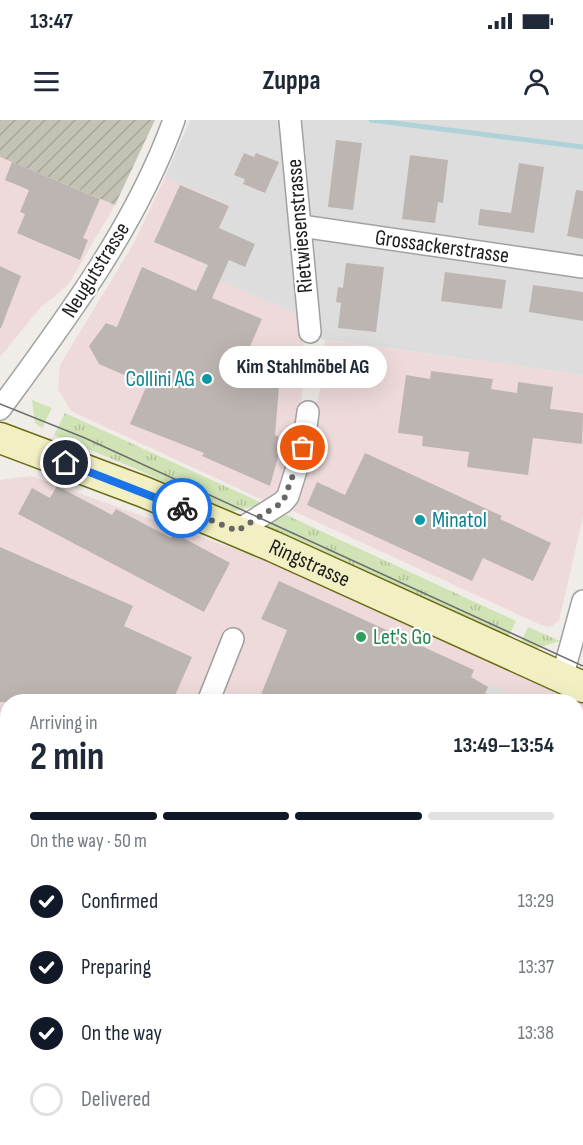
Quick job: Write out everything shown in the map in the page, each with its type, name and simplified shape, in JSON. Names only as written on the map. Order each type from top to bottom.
[{"type":"main road","name":"Ringstrasse","points":[[0,438],[144,492],[237,531],[573,682]]},
{"type":"street","name":"Neugutstrasse","points":[[0,409],[76,304],[129,218],[174,120]]},
{"type":"street","name":"Rietwiesenstrasse","points":[[290,120],[310,332]]},
{"type":"street","name":"Grossackerstrasse","points":[[301,226],[583,267]]},
{"type":"street","points":[[237,531],[283,502],[303,448],[308,412]]},
{"type":"street","points":[[573,682],[583,601]]},
{"type":"street","points":[[211,694],[233,639]]},
{"type":"shaded area","points":[[0,120],[155,120],[115,205],[0,157]]},
{"type":"shaded area","points":[[190,120],[583,120],[583,375],[321,339],[305,340],[300,316],[202,273],[165,177]]},
{"type":"shaded area","points":[[0,157],[115,205],[68,285],[40,308],[0,357]]},
{"type":"shaded area","points":[[165,177],[230,205],[202,273],[301,316],[305,368],[296,444],[282,490],[265,501],[71,411],[58,389],[60,365],[134,243]]},
{"type":"shaded area","points":[[325,340],[583,375],[583,517],[559,621],[550,627],[541,625],[287,508],[322,384]]},
{"type":"shaded area","points":[[31,476],[279,565],[567,694],[0,694],[0,480]]},
{"type":"shaded area","points":[[489,683],[512,694],[485,694]]},
{"type":"green space","points":[[32,400],[52,408],[42,428],[35,423]]},
{"type":"green space","points":[[65,413],[264,504],[227,513],[141,471],[54,435]]},
{"type":"green space","points":[[284,514],[516,621],[506,642],[262,530]]},
{"type":"green space","points":[[528,627],[560,641],[531,650],[519,647]]},
{"type":"building","points":[[336,140],[362,143],[353,210],[328,207]]},
{"type":"building","points":[[244,153],[254,157],[256,153],[279,162],[265,193],[243,184],[245,179],[234,175]]},
{"type":"building","points":[[410,155],[448,160],[443,203],[438,202],[435,223],[402,219]]},
{"type":"building","points":[[12,162],[100,199],[83,238],[88,240],[80,260],[17,233],[25,214],[20,212],[29,190],[5,180]]},
{"type":"building","points":[[519,163],[544,167],[534,233],[478,225],[480,209],[511,213]]},
{"type":"building","name":"Collini AG","points":[[180,185],[229,206],[219,228],[255,244],[245,267],[229,260],[212,298],[262,319],[248,351],[280,374],[275,435],[283,439],[270,486],[202,456],[204,453],[130,424],[147,385],[99,364],[89,346],[106,323],[117,327],[142,267],[196,291],[208,265],[154,242]]},
{"type":"building","points":[[576,190],[583,191],[583,239],[567,236]]},
{"type":"building","points":[[346,263],[384,267],[376,332],[338,328],[341,303],[336,302],[338,287],[343,288]]},
{"type":"building","points":[[0,266],[21,276],[1,328],[0,328]]},
{"type":"building","points":[[445,272],[506,280],[502,309],[441,301]]},
{"type":"building","points":[[533,285],[583,292],[583,321],[529,312]]},
{"type":"building","points":[[431,371],[493,379],[491,389],[517,393],[518,382],[553,387],[550,409],[583,413],[582,444],[533,438],[528,475],[467,467],[469,452],[422,446],[423,436],[398,433],[406,375],[430,379]]},
{"type":"building","name":"Minatol","points":[[365,453],[502,516],[500,519],[551,543],[533,581],[483,558],[472,581],[307,505],[317,482],[345,495]]},
{"type":"building","points":[[57,486],[112,515],[116,509],[171,538],[174,533],[230,563],[204,612],[18,514],[32,488],[50,498]]},
{"type":"building","points":[[0,547],[133,606],[124,626],[192,657],[176,694],[0,694]]},
{"type":"building","points":[[279,581],[474,670],[471,677],[488,687],[485,694],[261,694],[287,630],[261,619]]},
{"type":"waterway","points":[[371,120],[583,147]]},
{"type":"tram line","points":[[0,404],[85,438],[583,666]]},
{"type":"way so far","points":[[182,508],[237,531],[283,502],[288,496],[303,448]]},
{"type":"place","name":"Collini AG","points":[[207,379]]},
{"type":"place","name":"Kim Stahlmöbel AG","points":[[303,448]]},
{"type":"place","name":"Minatol","points":[[420,520]]},
{"type":"place","name":"Let's Go","points":[[361,637]]},
{"type":"route","points":[[66,463],[182,508]]}]
